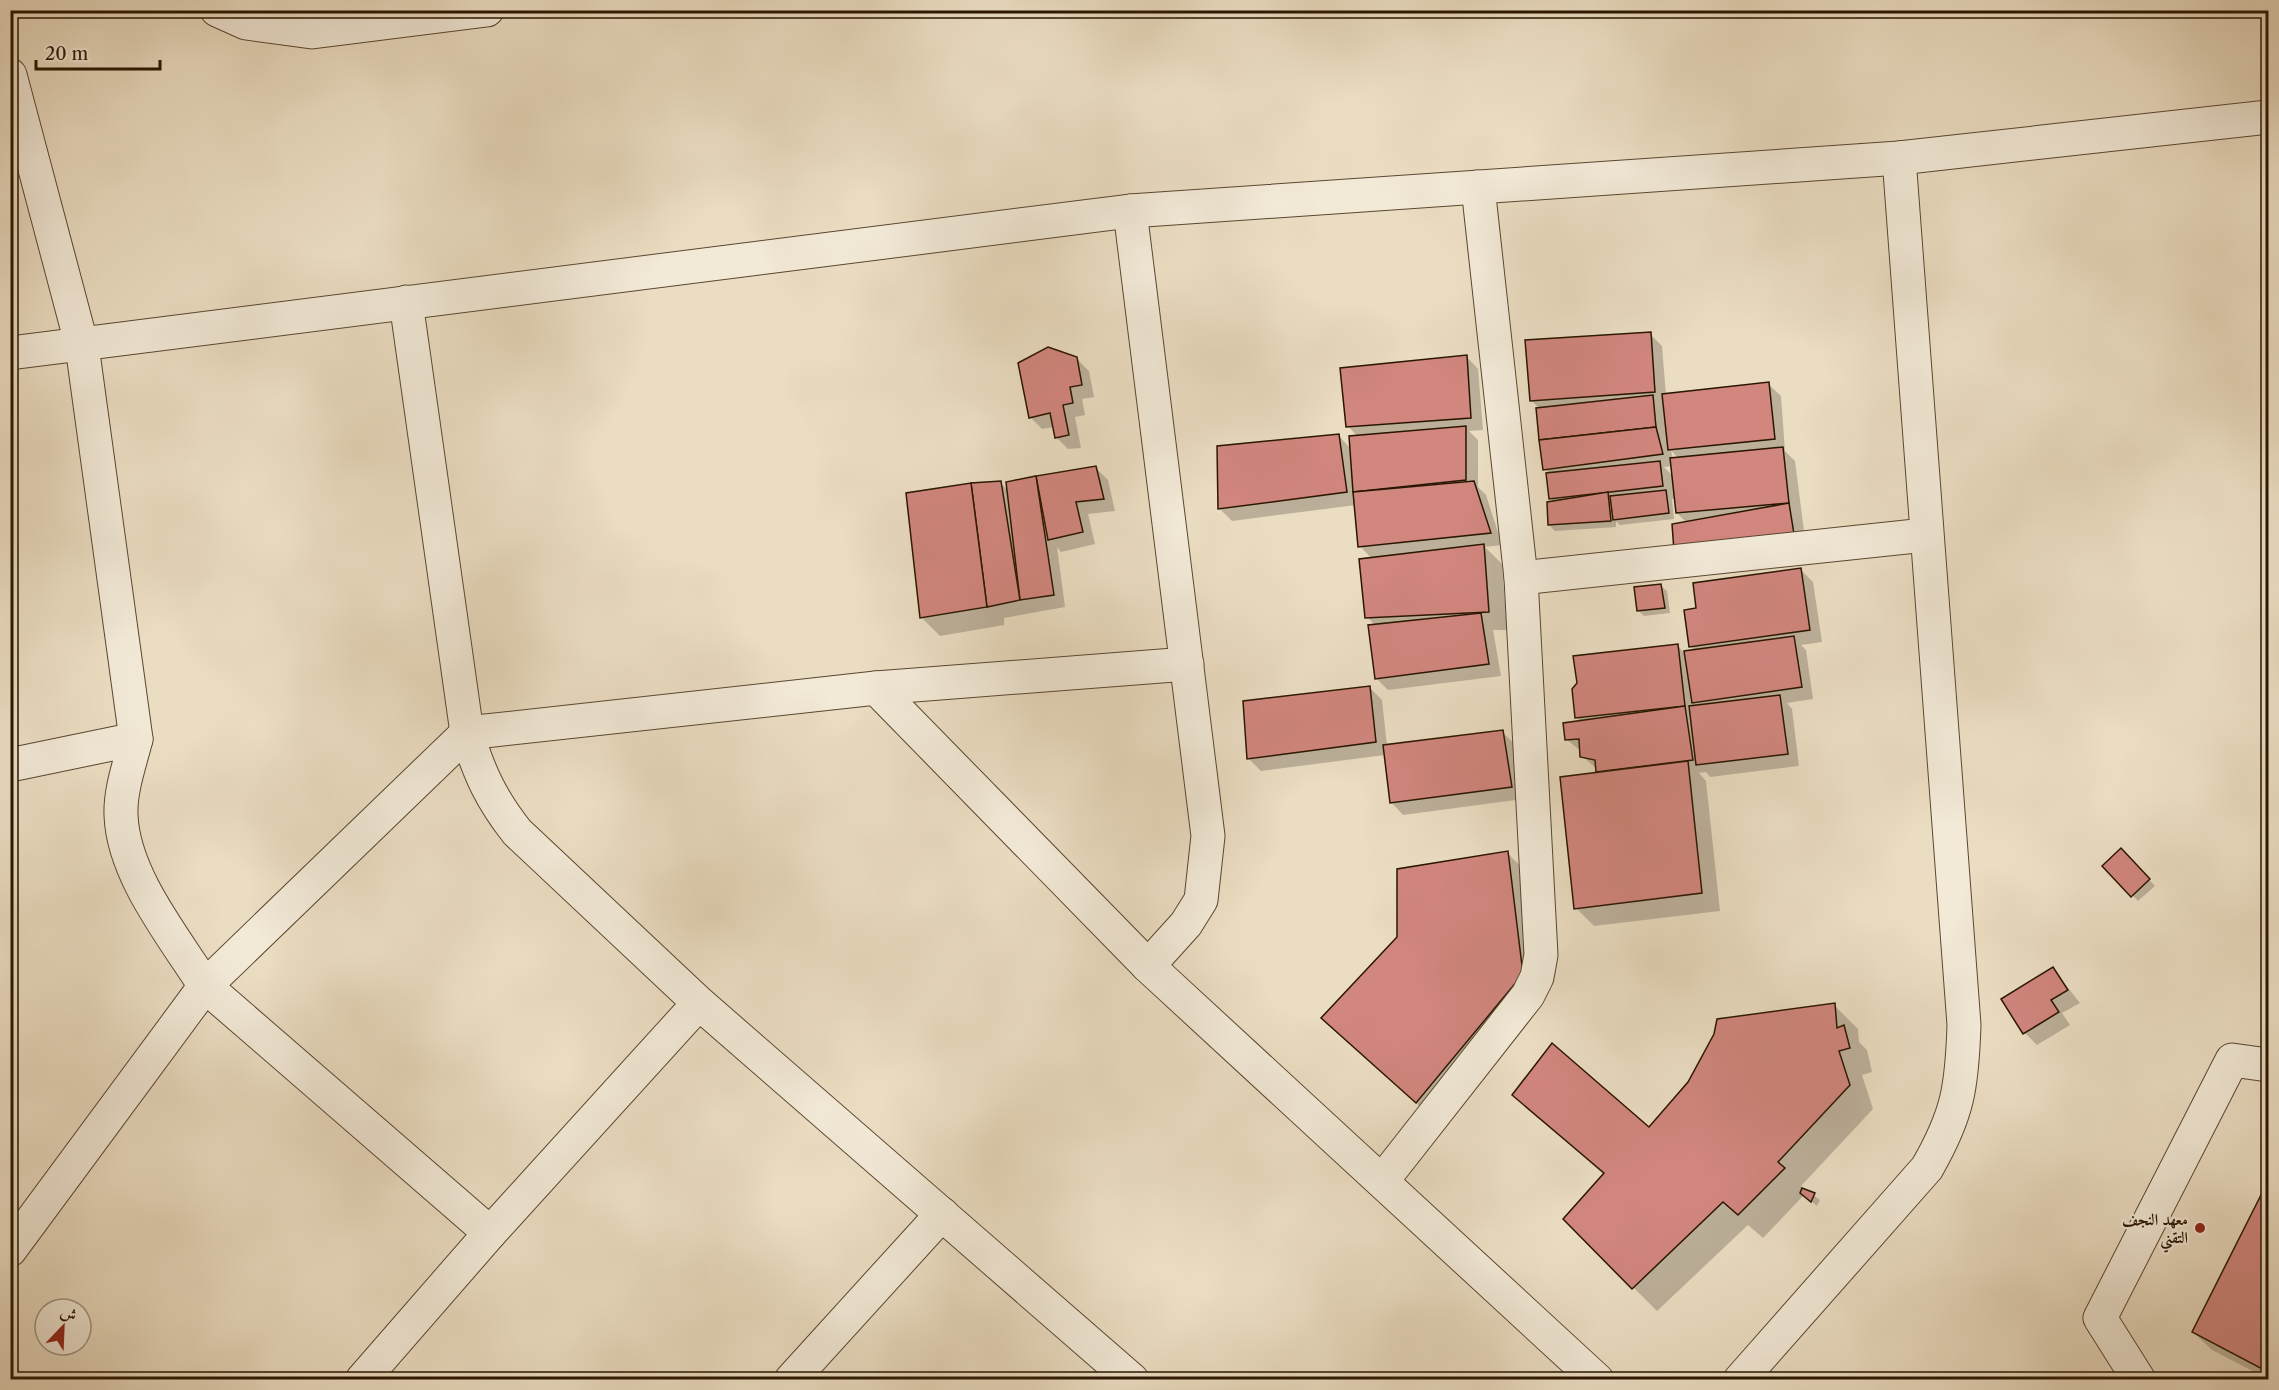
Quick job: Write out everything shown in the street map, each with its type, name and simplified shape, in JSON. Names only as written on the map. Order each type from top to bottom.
[{"type":"street","points":[[217,10],[246,23],[312,32],[487,10]]},
{"type":"street","points":[[10,75],[82,346],[136,739],[123,792],[121,815],[126,849],[146,894],[205,986],[490,1233]]},
{"type":"street","points":[[10,353],[82,346],[406,302],[1130,211],[1899,158],[2268,117]]},
{"type":"street","points":[[1740,1380],[1927,1168],[1946,1135],[1960,1094],[1964,1025],[1925,535],[1899,158]]},
{"type":"street","points":[[1382,1181],[1528,995],[1537,977],[1541,955],[1521,578],[1478,187]]},
{"type":"street","points":[[1130,211],[1208,836],[1201,900],[1186,924],[1148,966]]},
{"type":"street","points":[[406,302],[467,733],[480,776],[495,805],[517,832],[699,1003],[1132,1380]]},
{"type":"street","points":[[10,335],[82,346]]},
{"type":"street","points":[[1521,578],[1925,535]]},
{"type":"street","points":[[10,1250],[20,1215],[205,986],[467,733],[876,688],[1187,664]]},
{"type":"street","points":[[876,688],[1148,966],[1597,1380]]},
{"type":"street","points":[[10,765],[136,739]]},
{"type":"street","points":[[362,1380],[490,1233],[699,1003]]},
{"type":"street","points":[[2139,1380],[2100,1318],[2232,1060],[2268,1065]]},
{"type":"street","points":[[791,1380],[942,1214]]},
{"type":"building","points":[[1651,332],[1655,392],[1530,401],[1525,340]]},
{"type":"building","points":[[1048,347],[1077,357],[1082,385],[1070,387],[1073,403],[1063,405],[1069,435],[1055,438],[1050,413],[1029,418],[1018,363]]},
{"type":"building","points":[[1467,355],[1471,418],[1346,427],[1340,368]]},
{"type":"building","points":[[1769,382],[1775,439],[1668,450],[1662,394]]},
{"type":"building","points":[[1653,395],[1656,427],[1539,440],[1536,408]]},
{"type":"building","points":[[1466,426],[1466,480],[1353,492],[1349,436]]},
{"type":"building","points":[[1656,427],[1663,454],[1543,470],[1539,440]]},
{"type":"building","points":[[1339,434],[1347,492],[1218,509],[1217,446]]},
{"type":"building","points":[[1783,447],[1789,503],[1676,513],[1670,458]]},
{"type":"building","points":[[1660,461],[1663,486],[1549,499],[1546,473]]},
{"type":"building","points":[[1096,466],[1104,499],[1076,502],[1083,532],[1048,540],[1036,476]]},
{"type":"building","points":[[1036,476],[1054,595],[1020,600],[1006,482]]},
{"type":"building","points":[[1001,481],[1020,600],[987,607],[971,483]]},
{"type":"building","points":[[1474,481],[1491,533],[1358,547],[1353,492]]},
{"type":"building","points":[[971,483],[987,607],[920,618],[906,493]]},
{"type":"building","points":[[1666,490],[1669,513],[1613,520],[1610,496]]},
{"type":"building","points":[[1608,492],[1611,521],[1548,525],[1547,502]]},
{"type":"building","points":[[1789,503],[1794,534],[1674,551],[1672,524]]},
{"type":"building","points":[[1484,544],[1489,612],[1365,618],[1359,559]]},
{"type":"building","points":[[1801,568],[1810,630],[1689,647],[1684,610],[1696,608],[1693,583]]},
{"type":"building","points":[[1661,584],[1665,608],[1637,611],[1634,587]]},
{"type":"building","points":[[1481,613],[1489,664],[1375,679],[1368,625]]},
{"type":"building","points":[[1794,636],[1802,687],[1692,703],[1684,651]]},
{"type":"building","points":[[1678,644],[1685,706],[1575,718],[1572,689],[1577,683],[1573,656]]},
{"type":"building","points":[[1370,686],[1376,742],[1247,759],[1243,701]]},
{"type":"building","points":[[1780,695],[1788,754],[1696,765],[1689,706]]},
{"type":"building","points":[[1685,706],[1693,760],[1596,772],[1595,760],[1580,757],[1579,739],[1565,740],[1563,723]]},
{"type":"building","points":[[1503,730],[1512,787],[1390,803],[1383,745]]},
{"type":"building","points":[[1688,761],[1702,893],[1574,909],[1560,777]]},
{"type":"building","points":[[2121,848],[2150,879],[2131,897],[2102,866]]},
{"type":"building","points":[[1508,851],[1523,974],[1416,1103],[1321,1018],[1397,937],[1397,869]]},
{"type":"building","points":[[2053,967],[2068,990],[2051,1000],[2059,1012],[2023,1034],[2001,999]]},
{"type":"building","points":[[1835,1003],[1837,1028],[1844,1025],[1850,1048],[1839,1051],[1850,1085],[1778,1162],[1785,1168],[1738,1215],[1723,1202],[1632,1289],[1563,1219],[1604,1173],[1512,1095],[1552,1043],[1649,1127],[1688,1082],[1714,1034],[1717,1019]]},
{"type":"building","points":[[2268,1181],[2268,1372],[2192,1332]]},
{"type":"building","points":[[1802,1188],[1815,1193],[1811,1202],[1800,1193]]},
{"type":"place","name":"معهد النجف التقني","points":[[2200,1228]]}]
